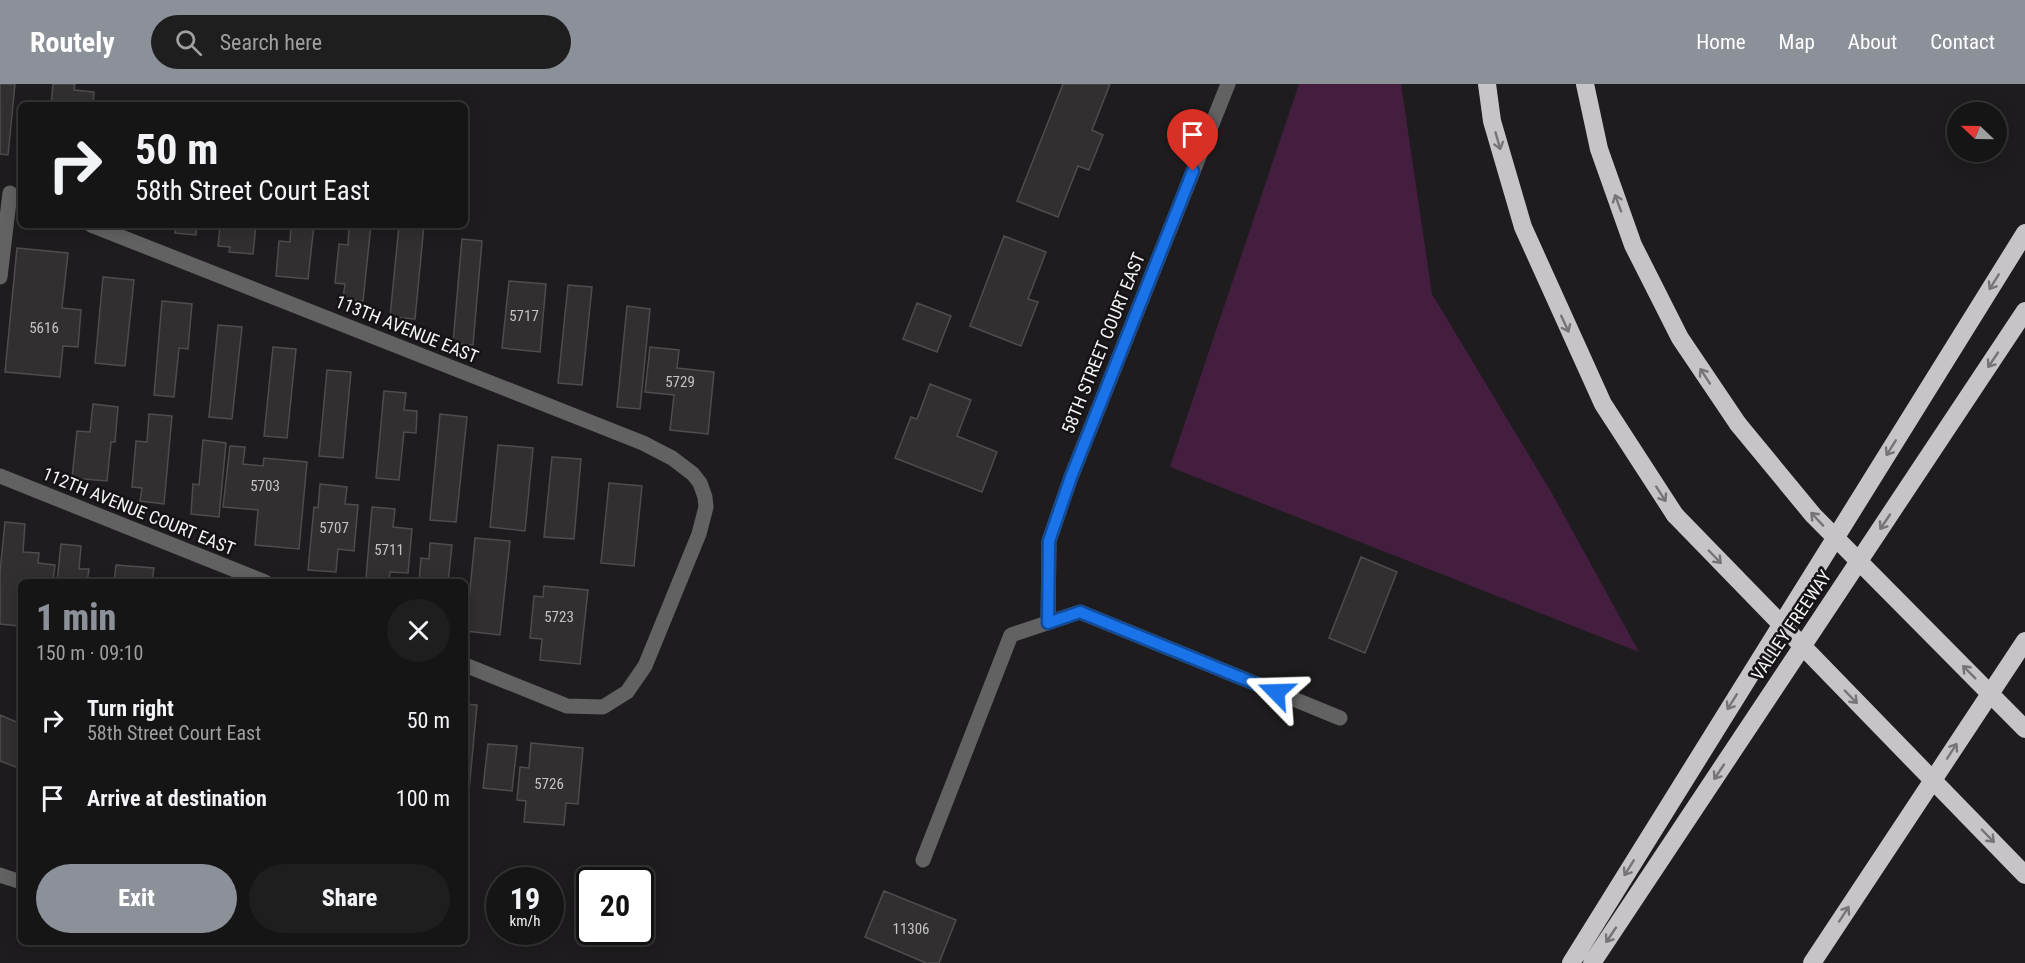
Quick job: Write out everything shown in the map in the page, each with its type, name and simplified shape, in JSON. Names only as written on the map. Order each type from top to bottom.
[{"type":"highway","points":[[1487,84],[1492,121],[1520,217],[1541,268],[1603,404],[1675,515],[2025,875]]},
{"type":"highway","points":[[1585,84],[1599,149],[1633,245],[1680,338],[1738,424],[1813,515],[2025,729]]},
{"type":"highway","points":[[1571,963],[2025,233]]},
{"type":"highway","name":"VALLEY FREEWAY","points":[[1592,963],[2025,311]]},
{"type":"highway","points":[[1812,963],[2025,641]]},
{"type":"street","name":"58TH STREET COURT EAST","points":[[1048,623],[1049,541],[1071,477],[1228,84]]},
{"type":"street","points":[[0,277],[10,193]]},
{"type":"street","name":"113TH AVENUE EAST","points":[[99,228],[643,443],[681,464],[700,483],[706,507],[699,534],[645,666],[627,692],[603,707],[567,706],[468,666]]},
{"type":"street","name":"112TH AVENUE COURT EAST","points":[[0,476],[257,579]]},
{"type":"street","points":[[923,860],[1011,635],[1080,612],[1340,718]]},
{"type":"street","points":[[0,875],[18,881]]},
{"type":"shaded area","points":[[1299,84],[1401,84],[1432,294],[1554,497],[1639,652],[1170,467]]},
{"type":"building","points":[[0,84],[15,84],[8,155],[0,154]]},
{"type":"building","points":[[53,84],[75,84],[74,90],[94,92],[93,102],[51,102]]},
{"type":"building","points":[[1063,84],[1110,84],[1092,130],[1103,135],[1089,170],[1078,166],[1058,217],[1017,201]]},
{"type":"building","points":[[176,228],[197,228],[196,235],[175,233]]},
{"type":"building","points":[[220,228],[256,228],[253,254],[229,252],[230,247],[218,246]]},
{"type":"building","points":[[291,228],[314,228],[308,279],[276,276],[279,241],[290,242]]},
{"type":"building","points":[[349,228],[371,228],[363,301],[343,299],[345,284],[335,283],[339,244],[348,245]]},
{"type":"building","points":[[399,228],[424,228],[415,319],[390,317]]},
{"type":"building","points":[[1004,236],[1046,252],[1028,299],[1038,302],[1021,346],[970,326]]},
{"type":"building","points":[[462,239],[482,241],[473,345],[453,343]]},
{"type":"building","points":[[17,248],[68,253],[62,308],[81,310],[78,347],[63,346],[60,377],[5,372]]},
{"type":"building","points":[[103,277],[134,280],[125,366],[95,363]]},
{"type":"building","points":[[509,281],[546,284],[540,352],[502,348]]},
{"type":"building","points":[[568,285],[592,287],[582,385],[558,383]]},
{"type":"building","points":[[162,301],[192,304],[188,349],[179,348],[174,397],[154,395]]},
{"type":"building","points":[[917,303],[951,316],[937,352],[903,339]]},
{"type":"building","points":[[627,306],[650,309],[640,409],[617,407]]},
{"type":"building","points":[[218,325],[242,327],[232,419],[209,417]]},
{"type":"building","points":[[273,347],[296,349],[287,438],[264,436]]},
{"type":"building","points":[[650,347],[679,350],[677,368],[714,372],[708,434],[670,430],[674,395],[645,392]]},
{"type":"building","points":[[327,370],[351,372],[343,458],[319,456]]},
{"type":"building","points":[[930,384],[971,400],[957,436],[997,452],[982,492],[895,458],[911,417],[917,419]]},
{"type":"building","points":[[384,391],[406,393],[404,410],[417,411],[416,433],[404,432],[399,480],[376,478]]},
{"type":"building","points":[[93,404],[118,407],[115,442],[111,442],[107,481],[72,478],[77,431],[90,432]]},
{"type":"building","points":[[149,414],[172,416],[164,504],[140,501],[142,488],[132,487],[136,441],[147,442]]},
{"type":"building","points":[[440,414],[467,417],[456,522],[430,520]]},
{"type":"building","points":[[203,440],[226,443],[219,517],[191,514],[193,484],[199,485]]},
{"type":"building","points":[[498,445],[533,448],[525,531],[490,527]]},
{"type":"building","points":[[230,446],[245,447],[243,464],[263,466],[264,458],[307,462],[299,549],[255,545],[258,510],[223,507]]},
{"type":"building","points":[[552,457],[581,459],[574,539],[544,537]]},
{"type":"building","points":[[609,483],[642,486],[634,566],[601,563]]},
{"type":"building","points":[[320,484],[347,487],[345,504],[358,505],[354,551],[338,549],[336,572],[308,570],[314,507],[318,508]]},
{"type":"building","points":[[372,507],[395,509],[393,527],[412,529],[408,573],[390,572],[389,579],[366,578]]},
{"type":"building","points":[[5,522],[25,524],[23,552],[39,553],[38,563],[55,565],[53,579],[18,579],[18,626],[0,624],[0,572]]},
{"type":"building","points":[[475,538],[510,541],[500,635],[468,631]]},
{"type":"building","points":[[430,543],[452,545],[448,579],[419,579],[421,558],[429,559]]},
{"type":"building","points":[[61,544],[81,546],[79,569],[89,569],[87,579],[57,579]]},
{"type":"building","points":[[1361,557],[1397,572],[1365,653],[1329,638]]},
{"type":"building","points":[[116,565],[154,568],[152,579],[114,579]]},
{"type":"building","points":[[544,586],[588,590],[580,664],[540,660],[542,639],[530,638],[534,596],[543,597]]},
{"type":"building","points":[[468,704],[477,705],[468,791]]},
{"type":"building","points":[[0,715],[18,723],[18,768],[0,761]]},
{"type":"building","points":[[531,743],[583,748],[578,804],[566,803],[564,825],[524,822],[526,801],[517,800],[520,767],[529,768]]},
{"type":"building","points":[[488,744],[517,746],[512,791],[483,788]]},
{"type":"building","points":[[884,891],[956,920],[939,963],[926,963],[865,937]]},
{"type":"route","points":[[1193,171],[1071,477],[1049,541],[1048,623],[1080,612],[1276,692]]}]
